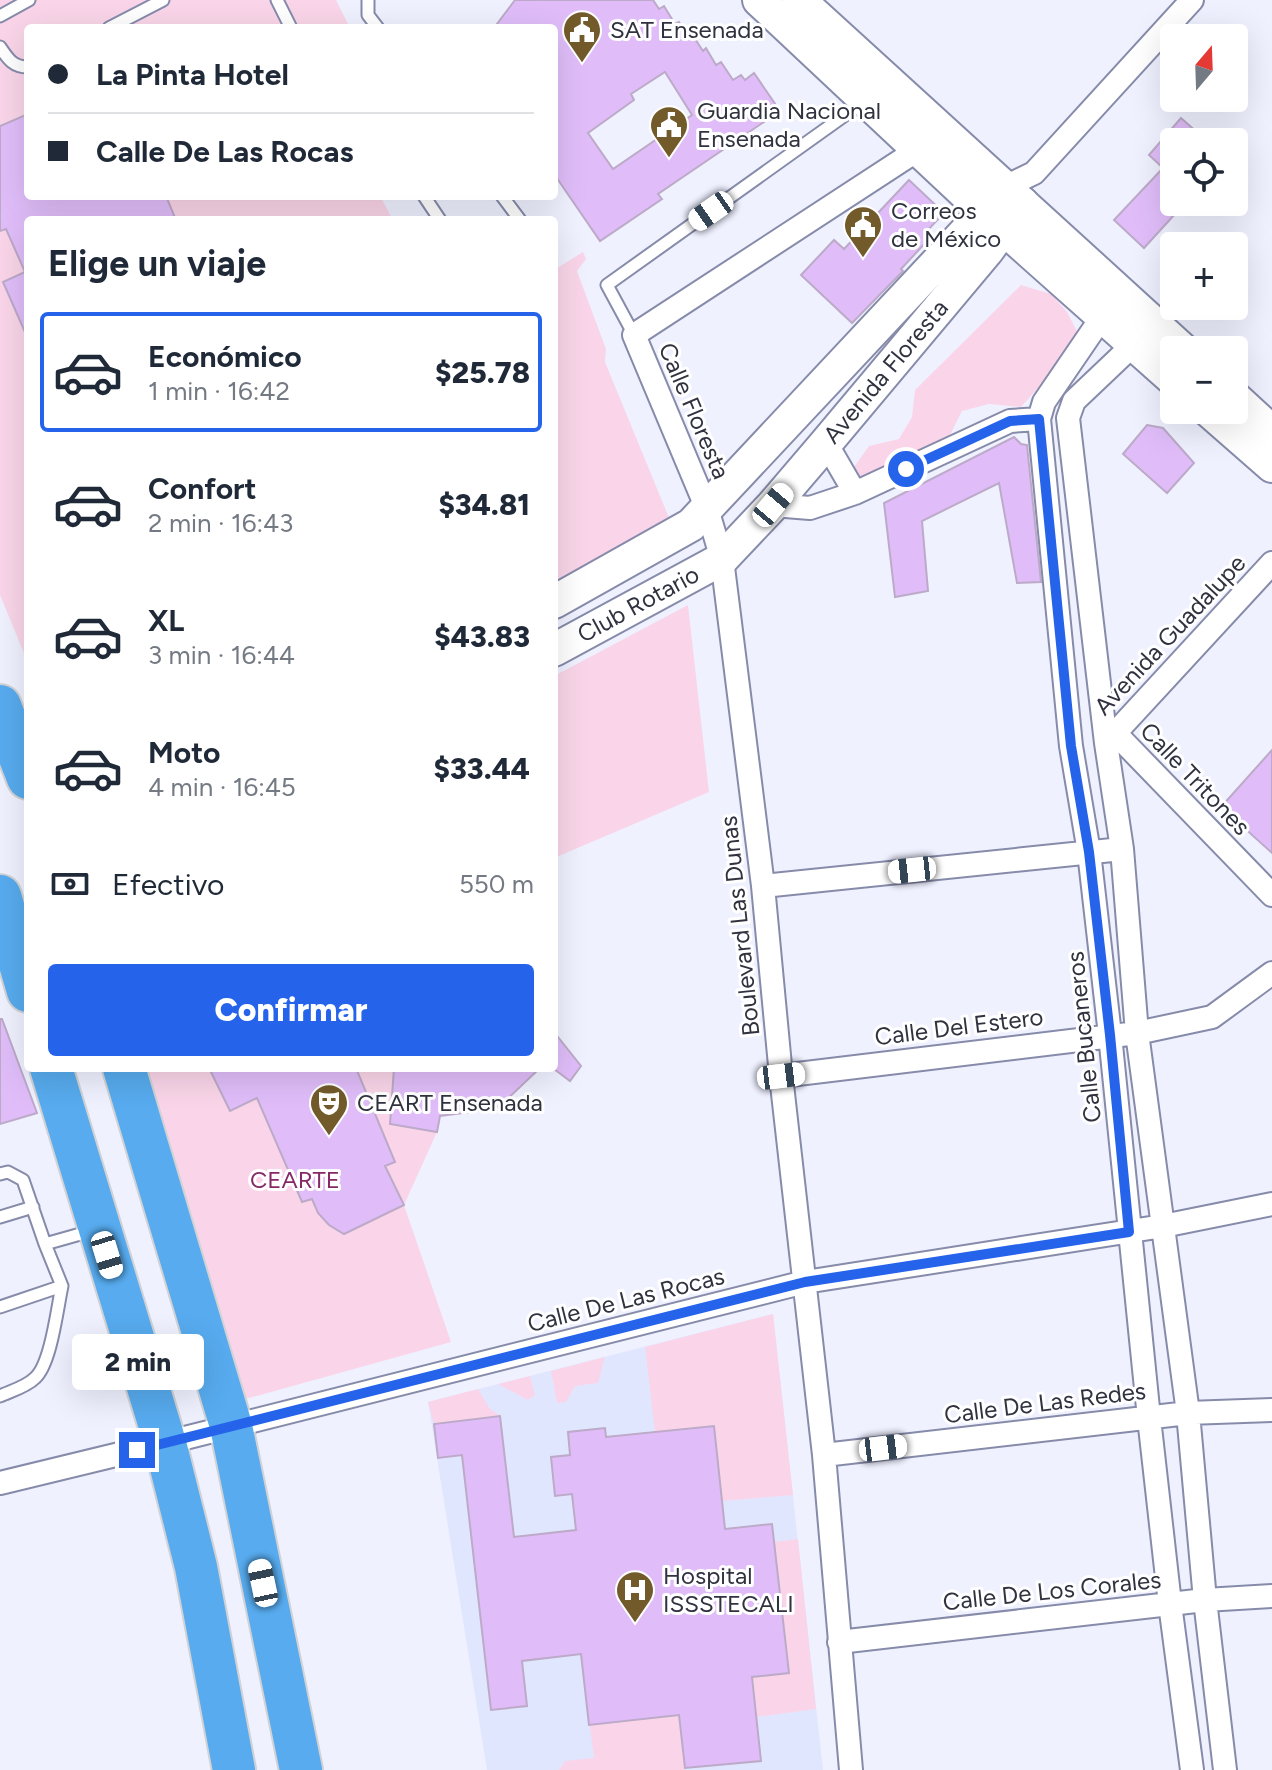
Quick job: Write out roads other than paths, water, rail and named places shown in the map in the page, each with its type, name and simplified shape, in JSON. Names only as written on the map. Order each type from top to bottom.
[{"type":"highway","points":[[0,706],[24,768]]},
{"type":"highway","points":[[7,915],[24,977]]},
{"type":"highway","points":[[52,1072],[165,1443],[196,1567],[234,1770]]},
{"type":"highway","points":[[125,1072],[231,1426],[301,1770]]},
{"type":"main road","points":[[759,0],[919,149],[1004,207],[1165,336]]},
{"type":"main road","points":[[799,0],[1004,207],[1102,317],[1160,368]]},
{"type":"main road","name":"Avenida Floresta","points":[[722,559],[826,443],[1004,207]]},
{"type":"main road","name":"Avenida Floresta","points":[[707,509],[1004,207]]},
{"type":"main road","points":[[1248,410],[1272,432]]},
{"type":"main road","points":[[1224,424],[1272,466]]},
{"type":"main road","name":"Club Rotario","points":[[558,600],[691,525],[707,509]]},
{"type":"main road","name":"Club Rotario","points":[[558,648],[722,559]]},
{"type":"main road","points":[[7,915],[24,894]]},
{"type":"street","name":"Avenida Floresta","points":[[1004,207],[1192,0]]},
{"type":"street","name":"Calle Floresta","points":[[707,509],[634,335],[919,149]]},
{"type":"street","points":[[773,505],[810,508],[855,493],[1010,421],[1039,419],[1044,402],[1102,317]]},
{"type":"street","points":[[1133,345],[1074,401],[1068,418],[1110,738],[1137,1033],[1188,1413],[1225,1770]]},
{"type":"street","name":"Calle Bucaneros","points":[[1039,419],[1071,746],[1089,852],[1149,1418],[1192,1770]]},
{"type":"street","points":[[826,443],[855,493]]},
{"type":"street","name":"Boulevard Las Dunas","points":[[707,509],[722,559],[763,886],[824,1455],[851,1770]]},
{"type":"street","name":"Avenida Guadalupe","points":[[1110,738],[1272,563]]},
{"type":"street","points":[[1071,746],[1110,738]]},
{"type":"street","name":"Calle Tritones","points":[[1110,738],[1272,895]]},
{"type":"street","points":[[763,886],[1122,849]]},
{"type":"street","name":"Calle Del Estero","points":[[781,1076],[1137,1033],[1212,1017],[1272,973]]},
{"type":"street","name":"Calle De Las Rocas","points":[[0,1483],[805,1282],[1129,1232],[1271,1203]]},
{"type":"street","name":"Calle De Las Redes","points":[[824,1455],[1188,1413],[1272,1410]]},
{"type":"street","name":"Calle De Los Corales","points":[[839,1642],[1205,1600],[1272,1596]]},
{"type":"lane","points":[[0,16],[29,0]]},
{"type":"lane","points":[[118,24],[163,0]]},
{"type":"lane","points":[[277,0],[289,24]]},
{"type":"lane","points":[[368,0],[368,15],[375,24]]},
{"type":"lane","points":[[0,47],[10,63],[24,68]]},
{"type":"lane","points":[[634,335],[607,285],[866,101]]},
{"type":"lane","points":[[0,1174],[8,1172],[23,1180],[62,1286],[42,1371],[32,1381],[0,1396]]},
{"type":"lane","points":[[0,1217],[33,1207]]},
{"type":"lane","points":[[45,1244],[99,1228]]},
{"type":"lane","points":[[0,1307],[62,1286]]},
{"type":"place","name":"SAT Ensenada","points":[[582,64]]},
{"type":"place","name":"Guardia Nacional Ensenada","points":[[669,159]]},
{"type":"place","name":"Correos de México","points":[[863,259]]},
{"type":"place","name":"CEART Ensenada","points":[[329,1137]]},
{"type":"place","name":"Hospital ISSSTECALI","points":[[635,1624]]},
{"type":"park label","name":"CEARTE","points":[[295,1180]]}]
